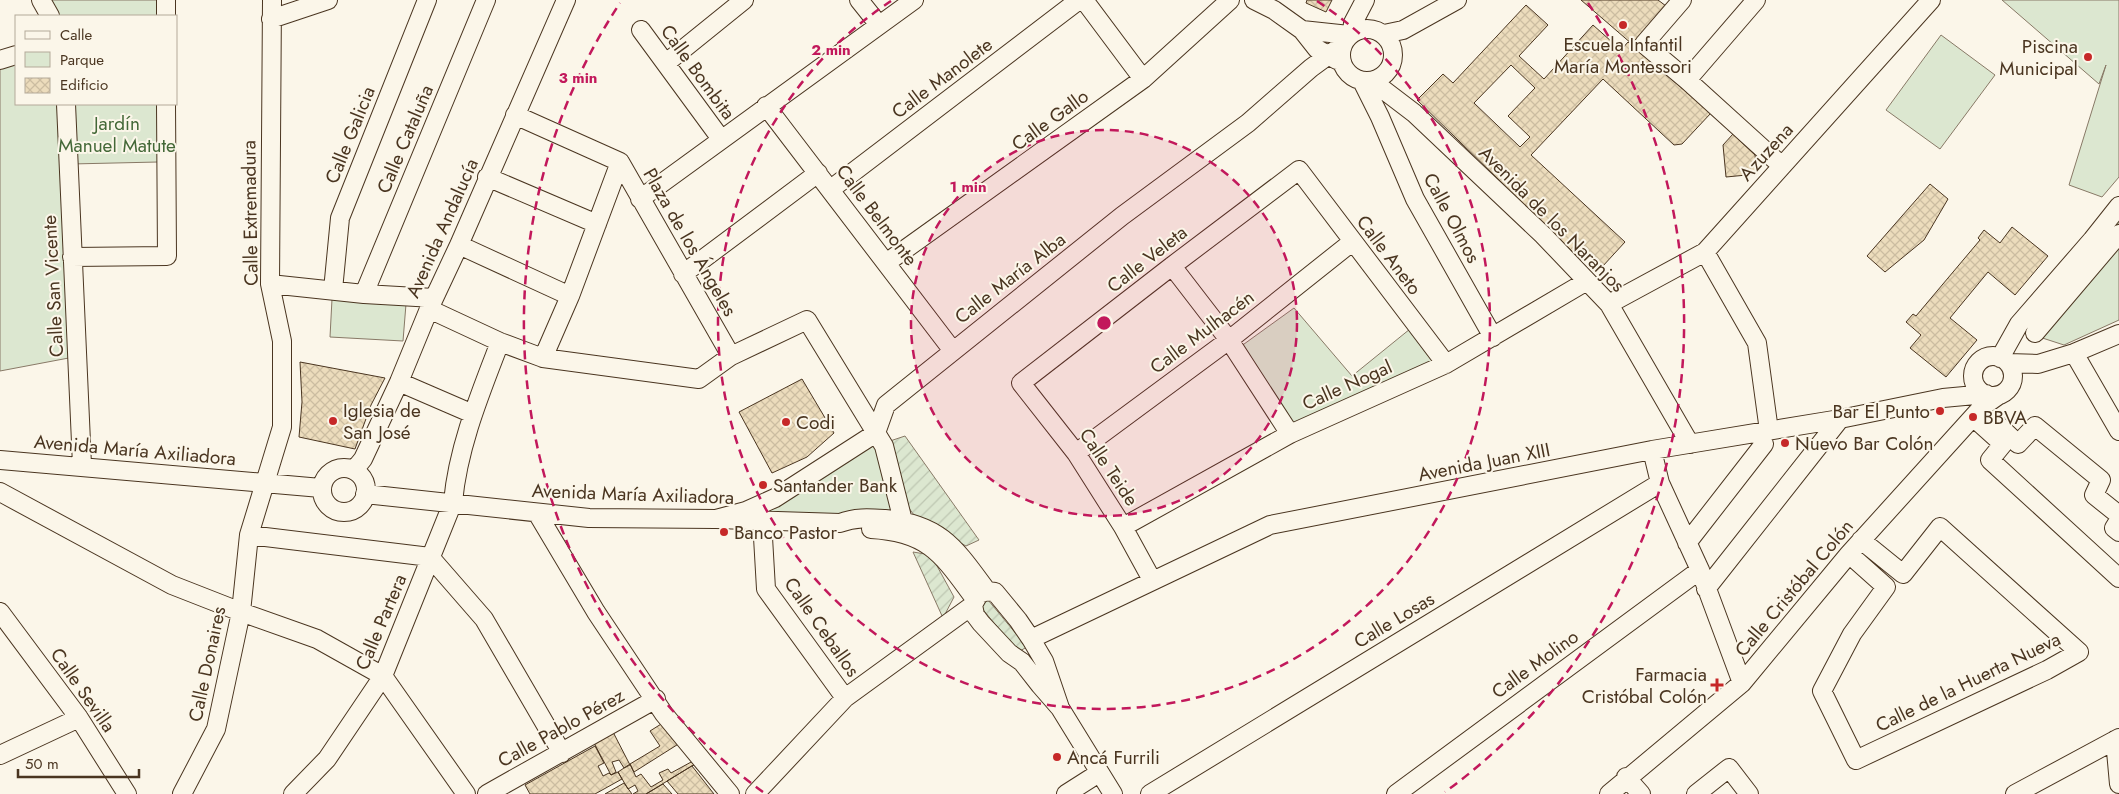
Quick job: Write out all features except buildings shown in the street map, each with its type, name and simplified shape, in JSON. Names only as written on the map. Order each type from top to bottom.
[{"type":"street","points":[[41,0],[49,15]]},
{"type":"street","points":[[166,0],[166,15]]},
{"type":"street","name":"Calle Extremadura","points":[[249,535],[282,427],[282,341],[270,284],[272,0]]},
{"type":"street","points":[[271,19],[328,0]]},
{"type":"street","name":"Calle Galicia","points":[[333,290],[340,218],[427,0]]},
{"type":"street","name":"Calle Cataluña","points":[[364,294],[486,0]]},
{"type":"street","name":"Avenida Andalucía","points":[[354,470],[363,459],[399,382],[566,0]]},
{"type":"street","points":[[666,63],[744,0]]},
{"type":"street","points":[[860,0],[879,25]]},
{"type":"street","points":[[640,199],[720,139],[914,0]]},
{"type":"street","name":"Calle Manolete","points":[[831,189],[1079,0]]},
{"type":"street","points":[[1084,0],[1143,79]]},
{"type":"street","name":"Calle Gallo","points":[[886,263],[1143,79],[1230,0]]},
{"type":"street","points":[[1254,0],[1276,5],[1302,30],[1317,49],[1343,46],[1366,28],[1378,31],[1403,30],[1457,0]]},
{"type":"street","points":[[1682,0],[1644,44],[1687,80],[1782,166]]},
{"type":"street","points":[[1687,80],[1756,0]]},
{"type":"street","name":"Azuzena","points":[[1609,304],[1704,252],[1931,0]]},
{"type":"street","points":[[1363,4],[1343,46],[1346,72],[1353,78],[1367,81],[1381,77],[1388,71],[1392,63],[1393,51],[1403,30]]},
{"type":"street","points":[[1363,4],[1378,31],[1391,44],[1393,51]]},
{"type":"street","name":"Calle Bombita","points":[[641,30],[720,139]]},
{"type":"street","points":[[1302,30],[1343,46]]},
{"type":"street","name":"Calle María Alba","points":[[876,432],[886,405],[1122,216],[1248,123],[1311,68],[1343,46]]},
{"type":"street","points":[[0,60],[15,56]]},
{"type":"street","name":"Avenida de los Naranjos","points":[[1388,71],[1414,113]]},
{"type":"street","name":"Avenida de los Naranjos","points":[[1367,81],[1414,113],[1543,235],[1609,304],[1690,444]]},
{"type":"street","name":"Calle Olmos","points":[[1367,81],[1415,199],[1493,337]]},
{"type":"street","name":"Calle San Vicente","points":[[66,105],[82,466]]},
{"type":"street","points":[[72,257],[167,256],[166,105]]},
{"type":"street","name":"Calle Belmonte","points":[[766,106],[831,189],[952,351]]},
{"type":"street","points":[[1380,116],[1414,113]]},
{"type":"street","points":[[515,115],[620,162]]},
{"type":"street","name":"Plaza de los Ángeles","points":[[620,162],[731,356]]},
{"type":"street","name":"Plaza de los Ángeles","points":[[543,358],[570,296],[620,162]]},
{"type":"street","name":"Calle Aneto","points":[[1299,170],[1446,364]]},
{"type":"street","name":"Calle Veleta","points":[[1021,384],[1299,170]]},
{"type":"street","points":[[683,274],[818,173]]},
{"type":"street","points":[[488,177],[598,224]]},
{"type":"street","points":[[1985,403],[2007,389],[2006,367],[2019,324],[2119,206]]},
{"type":"street","points":[[2035,333],[2119,234]]},
{"type":"street","name":"Calle Mulhacén","points":[[1076,453],[1229,340],[1352,242]]},
{"type":"street","points":[[459,246],[570,296]]},
{"type":"street","points":[[1687,544],[1766,437],[1757,343],[1704,252]]},
{"type":"street","points":[[1172,266],[1229,340],[1290,434]]},
{"type":"street","name":"Calle Nogal","points":[[1123,527],[1290,434],[1446,364],[1588,281]]},
{"type":"street","points":[[270,284],[333,290],[432,304],[500,342],[543,358],[699,379],[731,356],[807,320],[884,446],[903,521]]},
{"type":"street","points":[[2119,334],[2074,354],[2038,364],[2006,367],[1994,356],[1982,359],[1977,364],[1973,375],[1976,387],[2003,444],[1990,460],[2119,578]]},
{"type":"street","name":"Calle Partera","points":[[292,794],[327,759],[383,676],[453,502],[455,476],[473,414],[500,342]]},
{"type":"street","points":[[2074,354],[2119,431]]},
{"type":"street","name":"Avenida Juan XIII","points":[[1943,398],[1973,375]]},
{"type":"street","points":[[399,382],[473,414]]},
{"type":"street","name":"Calle Teide","points":[[1021,384],[1076,453],[1123,527],[1152,580]]},
{"type":"street","name":"Avenida Juan XIII","points":[[1022,662],[1032,658],[1054,629],[1152,580],[1270,525],[1652,450],[1690,444],[1766,437],[1840,419],[1943,398],[1985,403]]},
{"type":"street","points":[[1985,403],[2018,444],[2034,426],[2101,480],[2094,495],[2119,515]]},
{"type":"street","name":"Calle Cristóbal Colón","points":[[1609,794],[1742,683],[1861,540],[1985,403]]},
{"type":"street","points":[[1706,588],[1840,419]]},
{"type":"street","points":[[716,518],[746,510],[775,498],[876,432]]},
{"type":"street","points":[[1652,450],[1660,483],[1700,570],[1742,683]]},
{"type":"street","name":"Avenida María Axiliadora","points":[[0,460],[322,488]]},
{"type":"street","points":[[340,468],[354,470],[364,480],[365,494],[358,507],[344,512],[330,508],[325,502],[322,488],[327,475],[340,468]]},
{"type":"street","name":"Calle Losas","points":[[1150,794],[1660,483]]},
{"type":"street","points":[[0,492],[172,585],[317,639],[383,676],[466,794]]},
{"type":"street","name":"Avenida María Axiliadora","points":[[365,494],[453,502],[537,514],[614,519],[716,518],[840,523],[850,528],[880,530],[922,540],[942,555],[978,598]]},
{"type":"street","points":[[537,514],[596,612],[656,699],[664,714],[730,794]]},
{"type":"street","name":"Avenida María Axiliadora","points":[[840,523],[852,518],[903,521],[931,530],[960,554],[978,598]]},
{"type":"street","name":"Calle Ceballos","points":[[762,520],[766,589],[845,698]]},
{"type":"street","points":[[2119,520],[2114,528],[2119,532]]},
{"type":"street","name":"Calle de la Huerta Nueva","points":[[1849,554],[1886,587],[1852,634],[1822,691],[1856,760],[2047,670],[2079,652],[1940,527],[1903,574],[1861,540]]},
{"type":"street","points":[[249,535],[430,557],[484,618],[562,753]]},
{"type":"street","name":"Calle Donaires","points":[[182,794],[216,729],[241,612],[249,535]]},
{"type":"street","name":"Calle Molino","points":[[1396,794],[1700,570]]},
{"type":"street","points":[[755,794],[845,698],[978,598],[995,592],[1018,620],[1038,651],[1060,708],[1112,794]]},
{"type":"street","points":[[978,598],[975,615],[1009,652],[1022,662],[1060,708]]},
{"type":"street","name":"Calle Sevilla","points":[[0,612],[79,718],[127,794]]},
{"type":"street","points":[[1018,620],[1037,628],[1054,629]]},
{"type":"street","points":[[1038,651],[1054,629]]},
{"type":"street","name":"Calle Pablo Pérez","points":[[487,794],[656,699]]},
{"type":"street","points":[[0,755],[79,718]]},
{"type":"street","points":[[2015,794],[2117,739],[2119,784]]},
{"type":"street","points":[[1696,794],[1729,768],[1749,794]]},
{"type":"street","points":[[1066,794],[1099,773]]},
{"type":"street","points":[[1626,778],[1641,794]]},
{"type":"green space","points":[[45,0],[161,0],[161,15],[52,15]]},
{"type":"green space","points":[[2002,0],[2119,0],[2119,177],[2102,197],[2069,185],[2106,65],[2099,84]]},
{"type":"green space","points":[[1941,35],[1995,75],[1940,149],[1886,110]]},
{"type":"green space","points":[[15,59],[15,105],[57,105],[74,357],[0,371],[0,62]]},
{"type":"green space","name":"Jardín Manuel Matute","points":[[69,105],[159,105],[158,162],[71,164]]},
{"type":"green space","points":[[2119,219],[2119,320],[2064,345],[2030,334]]},
{"type":"green space","points":[[332,299],[406,304],[403,341],[330,337]]},
{"type":"green space","points":[[1294,308],[1352,376],[1410,329],[1440,360],[1289,429],[1233,352]]},
{"type":"green space","points":[[905,436],[979,540],[966,546],[916,518],[899,494],[884,443]]},
{"type":"green space","points":[[875,438],[896,514],[749,513]]},
{"type":"green space","points":[[913,552],[931,555],[954,597],[943,618]]},
{"type":"green space","points":[[988,600],[1027,647],[1018,652],[980,606]]},
{"type":"place","name":"Escuela Infantil María Montessori","points":[[1623,25]]},
{"type":"place","name":"Piscina Municipal","points":[[2088,57]]},
{"type":"place","name":"Bar El Punto","points":[[1940,411]]},
{"type":"place","name":"BBVA","points":[[1973,417]]},
{"type":"place","name":"Iglesia de San José","points":[[333,421]]},
{"type":"place","name":"Codi","points":[[786,422]]},
{"type":"place","name":"Nuevo Bar Colón","points":[[1785,443]]},
{"type":"place","name":"Santander Bank","points":[[763,485]]},
{"type":"place","name":"Banco Pastor","points":[[724,532]]},
{"type":"place","name":"Farmacia Cristóbal Colón","points":[[1717,685]]},
{"type":"place","name":"Ancá Furrili","points":[[1057,757]]}]
